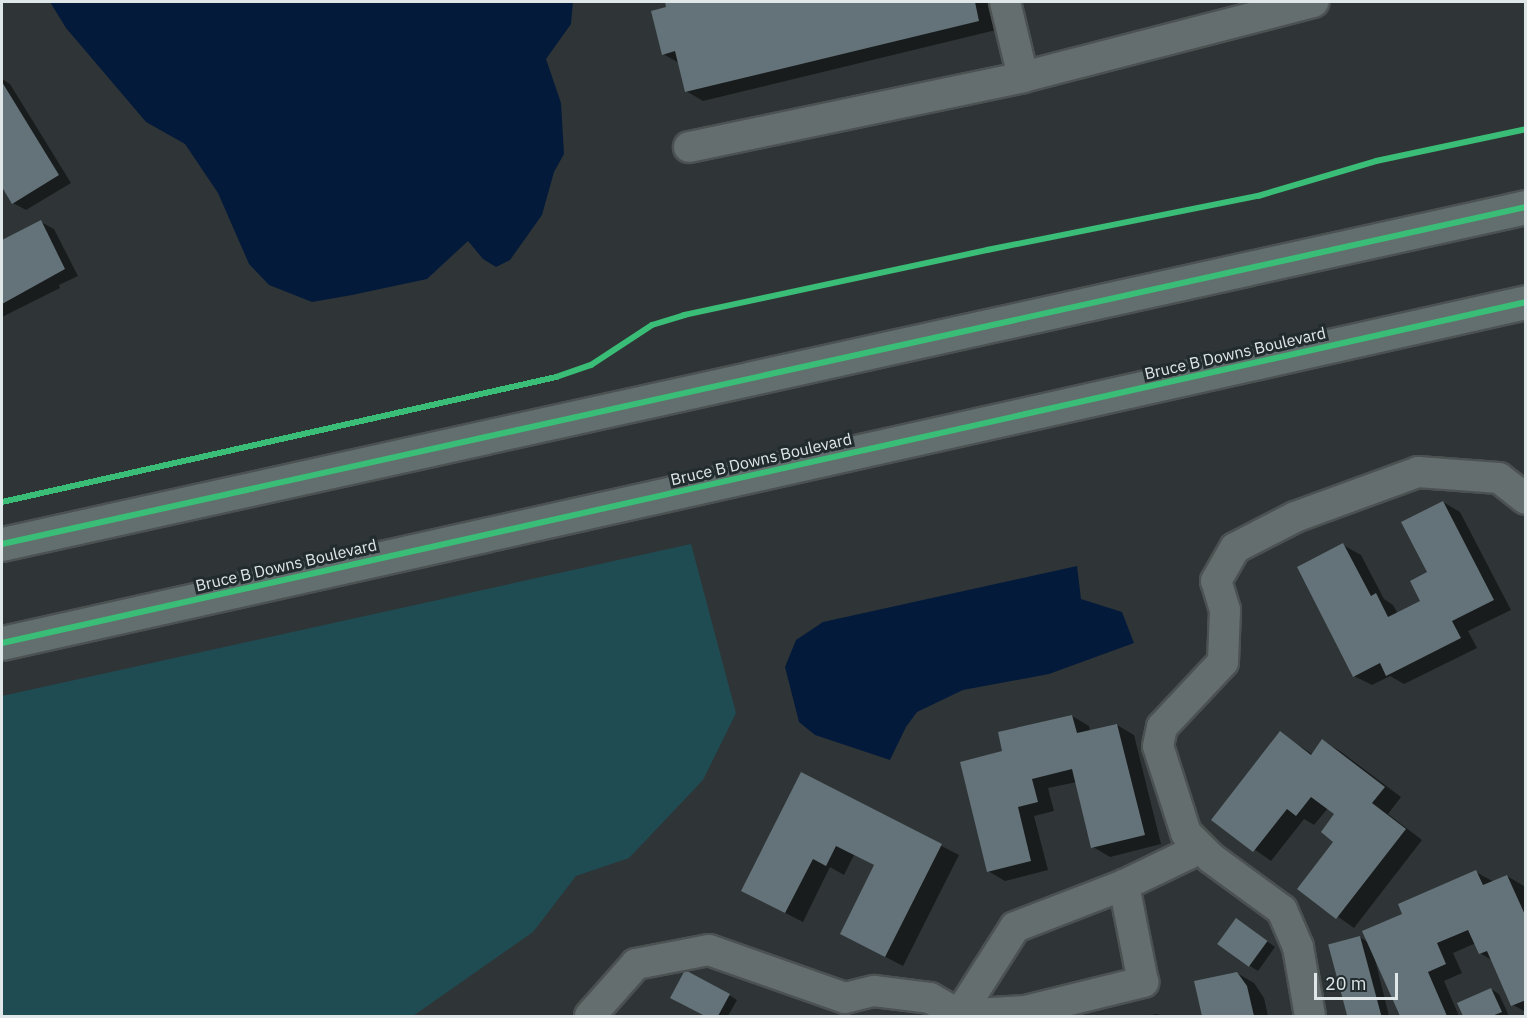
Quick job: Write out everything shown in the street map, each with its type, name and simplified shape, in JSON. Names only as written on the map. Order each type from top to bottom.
[{"type":"main road","points":[[2,544],[1526,207]]},
{"type":"main road","name":"Bruce B Downs Boulevard","points":[[2,643],[1526,302]]},
{"type":"street","points":[[1005,2],[1023,77]]},
{"type":"street","points":[[689,147],[1023,77],[1314,2]]},
{"type":"street","points":[[1310,1017],[1299,947],[1282,910],[1201,848],[1186,833],[1158,746],[1162,727],[1223,662],[1225,610],[1216,580],[1235,548],[1295,517],[1418,472],[1500,478],[1526,499]]},
{"type":"street","points":[[959,1015],[1015,927],[1124,885],[1201,848]]},
{"type":"street","points":[[590,1017],[636,964],[709,950],[845,998],[874,991],[930,998],[959,1015],[1025,1011],[1143,982],[1124,885]]},
{"type":"shaded area","points":[[50,2],[573,2],[571,24],[546,59],[561,103],[564,154],[554,172],[542,215],[510,260],[496,267],[483,259],[468,241],[427,279],[312,302],[269,285],[249,264],[218,193],[185,144],[146,122],[66,28]]},
{"type":"shaded area","points":[[691,544],[736,713],[703,780],[629,858],[576,876],[533,932],[413,1016],[2,1016],[2,696]]},
{"type":"shaded area","points":[[1077,566],[1081,599],[1122,612],[1134,643],[1049,674],[963,690],[917,712],[906,727],[890,760],[815,735],[799,722],[785,667],[796,640],[823,622]]},
{"type":"building","points":[[665,2],[975,2],[979,21],[685,92],[675,51],[662,55],[651,11],[666,7]]},
{"type":"building","points":[[2,82],[59,175],[12,204],[2,187]]},
{"type":"building","points":[[41,220],[65,269],[2,304],[2,240]]},
{"type":"building","points":[[1443,501],[1494,600],[1452,621],[1461,638],[1386,676],[1380,663],[1353,677],[1297,567],[1343,543],[1371,596],[1376,593],[1388,617],[1420,601],[1410,581],[1427,572],[1401,522]]},
{"type":"building","points":[[1072,715],[1077,733],[1117,724],[1145,835],[1091,848],[1072,769],[1032,779],[1038,802],[1018,807],[1031,861],[987,872],[960,762],[1002,751],[998,732]]},
{"type":"building","points":[[1280,731],[1311,755],[1322,739],[1385,787],[1372,803],[1406,829],[1336,919],[1297,889],[1333,842],[1321,832],[1334,814],[1311,797],[1296,816],[1287,809],[1253,852],[1211,820]]},
{"type":"building","points":[[801,772],[942,844],[885,957],[840,934],[874,865],[836,846],[826,866],[813,859],[785,913],[741,891]]},
{"type":"building","points":[[1476,870],[1483,885],[1507,875],[1526,917],[1526,1000],[1511,1006],[1487,951],[1479,954],[1468,930],[1437,943],[1446,964],[1428,972],[1447,1016],[1400,1016],[1362,931],[1402,914],[1398,904]]},
{"type":"building","points":[[1236,918],[1268,941],[1249,967],[1217,944]]},
{"type":"building","points":[[1360,936],[1381,1016],[1347,1016],[1328,945]]},
{"type":"building","points":[[685,970],[730,994],[718,1016],[705,1016],[670,998]]},
{"type":"building","points":[[1237,972],[1247,986],[1254,1016],[1202,1016],[1194,981]]},
{"type":"building","points":[[1491,988],[1502,1012],[1492,1016],[1463,1016],[1457,1003]]},
{"type":"cycle path","points":[[2,502],[556,377],[591,365],[652,325],[684,315],[987,250],[1258,196],[1376,161],[1526,129]]},
{"type":"cycle path","points":[[2,544],[1526,207]]},
{"type":"cycle path","points":[[2,643],[1526,302]]}]
